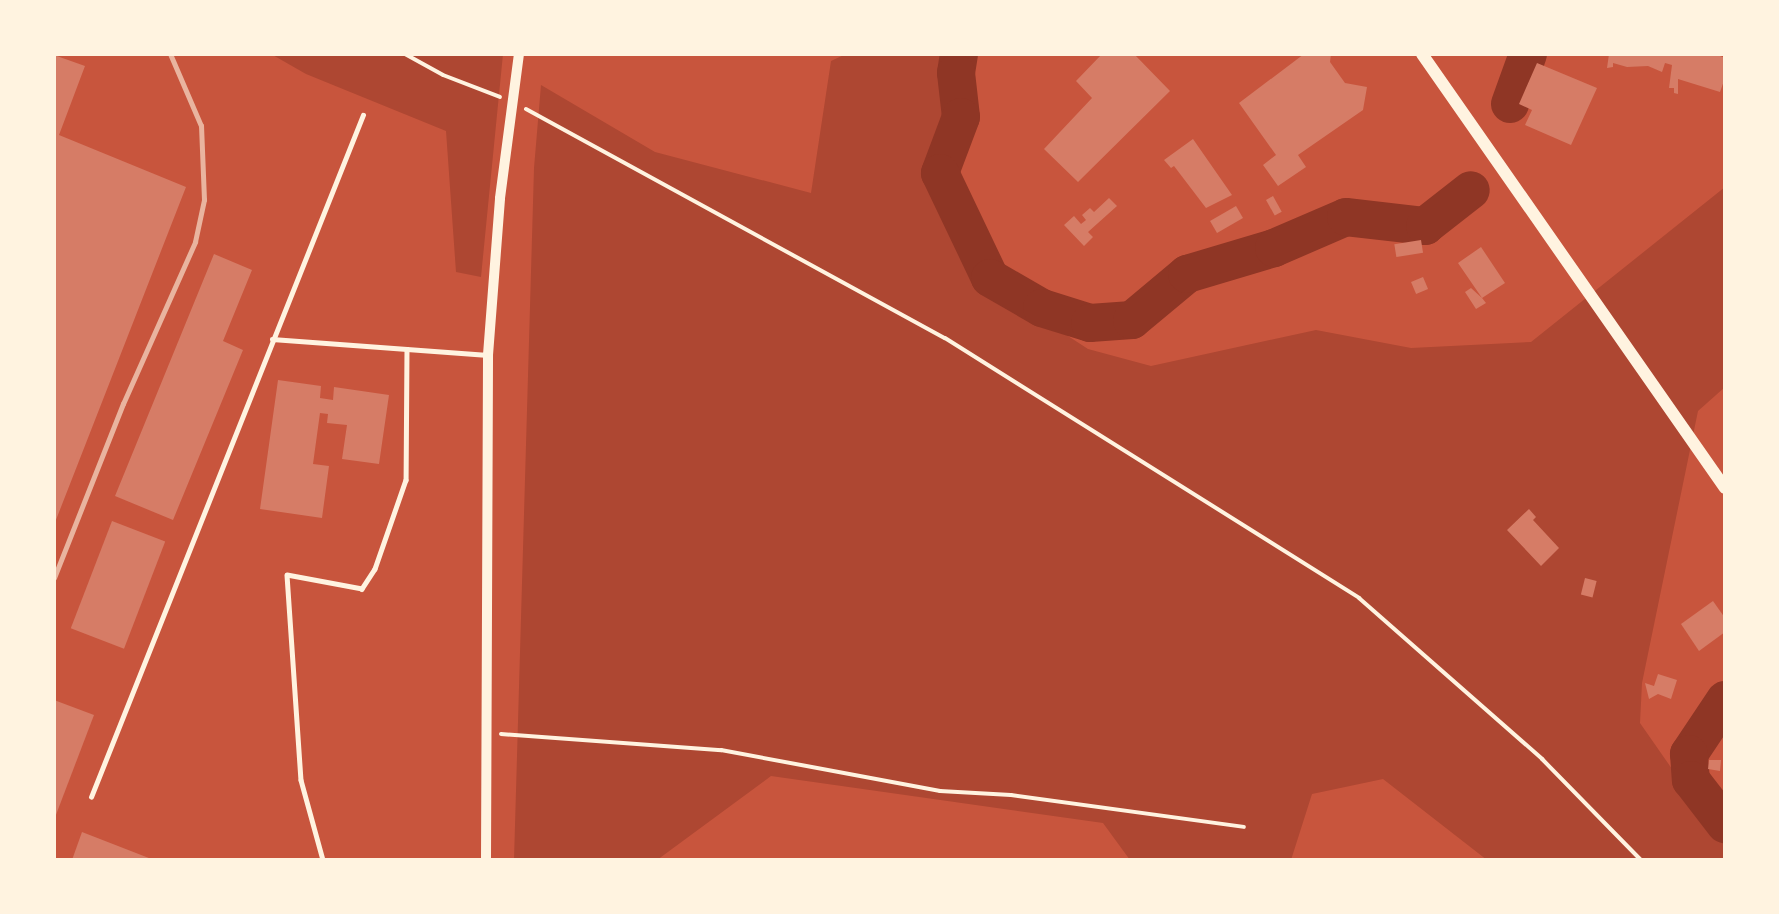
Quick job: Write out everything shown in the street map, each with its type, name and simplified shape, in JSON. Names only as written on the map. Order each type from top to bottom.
[{"type":"main road","points":[[1422,54],[1725,488]]},
{"type":"street","points":[[486,860],[488,355],[512,101],[519,54]]},
{"type":"lane","points":[[91,797],[363,115]]},
{"type":"lane","points":[[272,339],[488,355]]},
{"type":"lane","points":[[323,860],[301,780],[288,575],[362,589],[375,569],[406,480],[407,349]]},
{"type":"path","points":[[405,54],[442,75],[512,101],[945,338],[1359,598],[1542,759],[1641,860]]},
{"type":"path","points":[[485,733],[721,750],[940,791],[1011,795],[1244,827]]},
{"type":"shaded area","points":[[271,54],[503,54],[481,277],[456,272],[446,131],[306,74]]},
{"type":"shaded area","points":[[846,54],[968,54],[941,75],[953,101],[933,158],[939,202],[968,271],[1088,349],[1151,366],[1316,330],[1411,348],[1531,342],[1725,187],[1725,387],[1698,411],[1642,683],[1640,723],[1725,845],[1725,860],[1487,860],[1383,779],[1312,794],[1291,860],[1130,860],[1103,823],[771,776],[657,860],[514,860],[534,168],[541,85],[655,152],[811,193],[831,61]]},
{"type":"building","points":[[1102,54],[1134,54],[1170,91],[1078,182],[1044,149],[1092,98],[1076,81]]},
{"type":"building","points":[[1304,54],[1331,54],[1330,62],[1345,83],[1367,87],[1363,110],[1298,155],[1306,167],[1278,186],[1263,165],[1276,155],[1239,103]]},
{"type":"building","points":[[1609,54],[1715,54],[1725,58],[1725,78],[1720,92],[1678,79],[1678,94],[1674,93],[1674,88],[1669,88],[1672,65],[1665,63],[1662,72],[1648,66],[1627,67],[1613,63],[1613,67],[1607,68]]},
{"type":"building","points":[[54,55],[85,66],[59,135],[186,187],[54,525]]},
{"type":"building","points":[[1537,63],[1597,88],[1571,145],[1525,125],[1532,110],[1519,104]]},
{"type":"building","points":[[1193,139],[1232,195],[1206,208],[1174,166],[1171,168],[1164,160]]},
{"type":"building","points":[[1273,196],[1282,212],[1275,216],[1266,200]]},
{"type":"building","points":[[1109,198],[1117,206],[1088,232],[1093,237],[1084,246],[1064,225],[1074,216],[1081,224],[1086,220],[1082,215],[1090,208],[1094,212]]},
{"type":"building","points":[[1236,206],[1243,218],[1217,233],[1210,221]]},
{"type":"building","points":[[1421,240],[1423,253],[1396,257],[1394,244]]},
{"type":"building","points":[[1481,247],[1505,283],[1482,298],[1458,263]]},
{"type":"building","points":[[214,254],[252,270],[223,341],[243,350],[173,520],[115,496]]},
{"type":"building","points":[[1423,277],[1428,289],[1416,294],[1411,282]]},
{"type":"building","points":[[1471,288],[1486,303],[1476,309],[1465,292]]},
{"type":"building","points":[[278,380],[321,386],[320,398],[333,400],[334,387],[389,395],[379,464],[342,459],[347,425],[327,423],[328,414],[320,413],[313,464],[329,466],[322,518],[260,509]]},
{"type":"building","points":[[1529,509],[1536,517],[1533,520],[1559,548],[1541,566],[1507,530]]},
{"type":"building","points":[[112,521],[165,541],[124,649],[71,628]]},
{"type":"building","points":[[1585,578],[1597,581],[1593,597],[1581,594]]},
{"type":"building","points":[[1713,601],[1725,618],[1725,632],[1699,651],[1681,624]]},
{"type":"building","points":[[1658,674],[1677,680],[1671,699],[1658,694],[1649,699],[1645,683],[1654,686]]},
{"type":"building","points":[[54,700],[94,715],[54,820]]},
{"type":"building","points":[[1709,760],[1721,760],[1720,771],[1708,769]]},
{"type":"building","points":[[82,832],[154,860],[72,860]]},
{"type":"waterway","points":[[959,54],[956,73],[961,117],[940,173],[990,278],[1042,308],[1090,323],[1132,320],[1187,274],[1274,248],[1346,217],[1425,226],[1471,190]]},
{"type":"waterway","points":[[1510,104],[1528,54]]},
{"type":"waterway","points":[[1725,700],[1689,754],[1691,780],[1725,824]]},
{"type":"railway","points":[[54,578],[123,404],[195,242],[204,200],[201,126],[170,54]]}]
